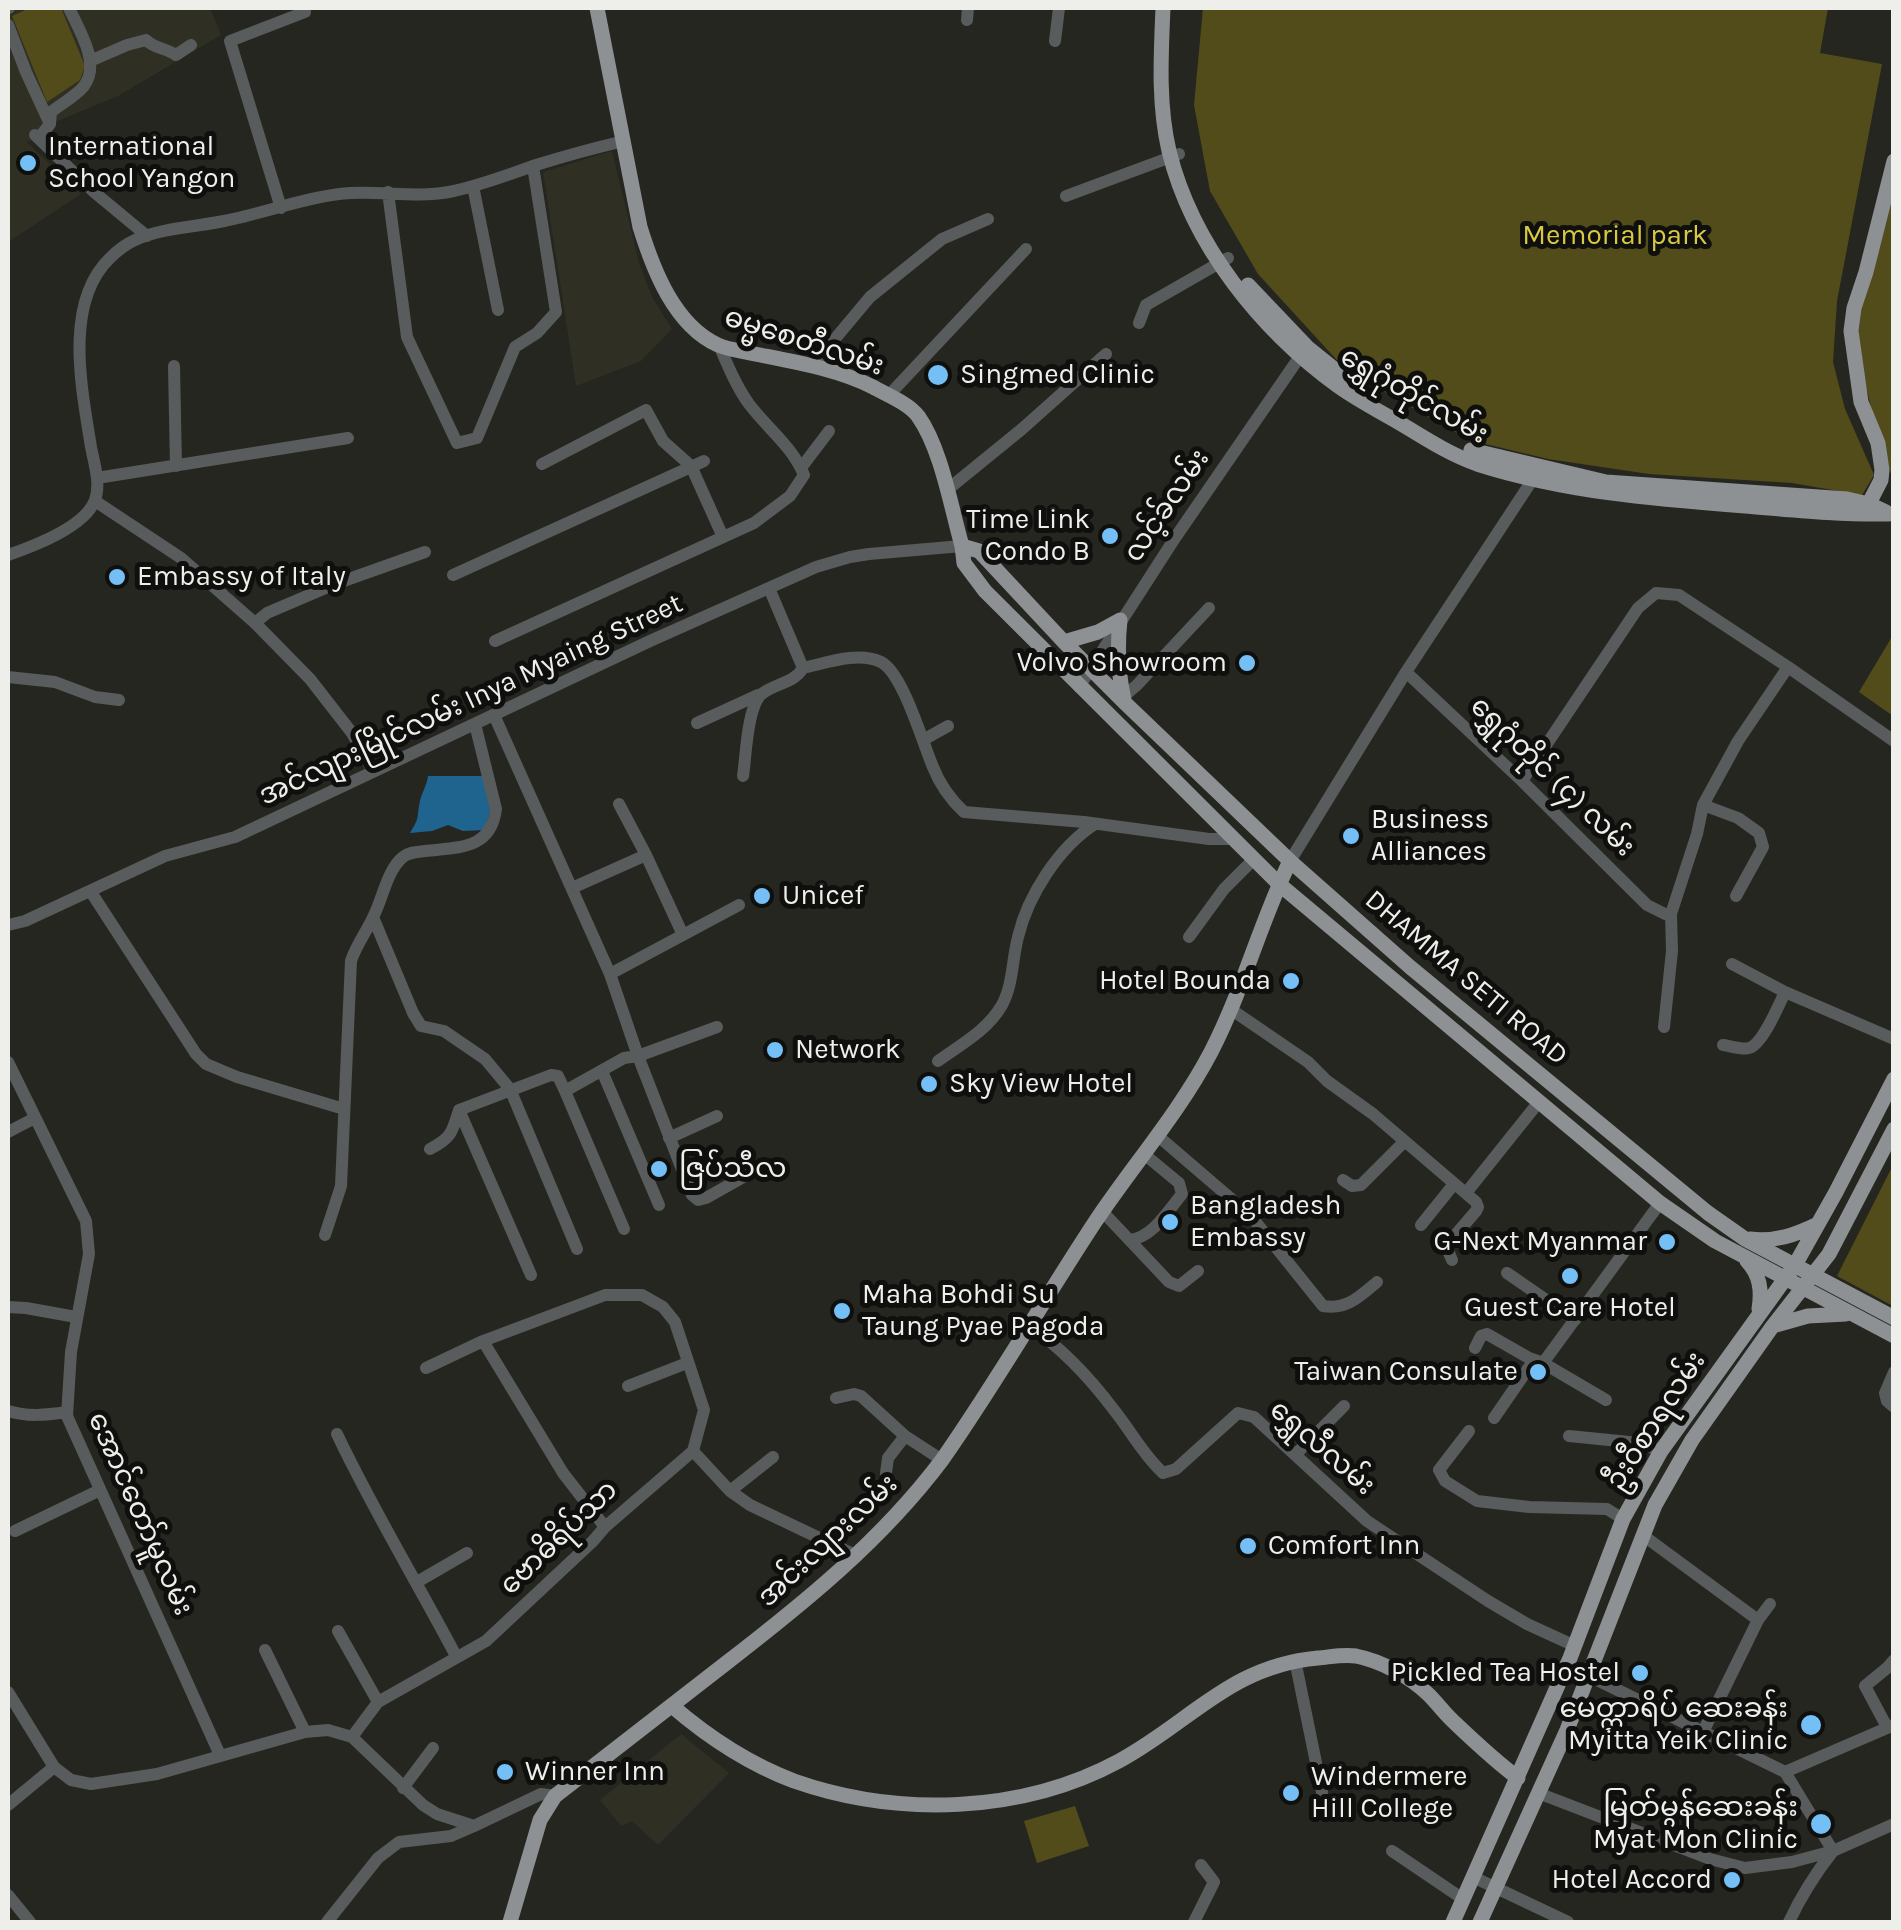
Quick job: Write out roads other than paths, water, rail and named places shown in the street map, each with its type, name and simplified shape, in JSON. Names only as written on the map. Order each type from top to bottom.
[{"type":"main road","name":"ဓမ္မစေတီလမ်း","points":[[597,8],[640,227],[664,288],[683,317],[719,346],[821,368],[861,382],[915,412],[932,439],[964,563],[985,592],[1079,687]]},
{"type":"main road","name":"ရွှေဂုံတိုင်လမ်း","points":[[1163,8],[1160,83],[1164,117],[1200,230],[1224,260],[1241,292],[1340,387],[1436,445],[1473,462],[1535,473],[1596,492],[1652,500],[1866,509]]},
{"type":"main road","name":"ရွှေဂုံတိုင်လမ်း","points":[[1172,8],[1170,100],[1176,156]]},
{"type":"main road","points":[[1894,160],[1851,331],[1861,402],[1878,443],[1894,467]]},
{"type":"main road","points":[[1878,443],[1881,480],[1866,509],[1891,515]]},
{"type":"main road","points":[[962,546],[979,552],[1124,700]]},
{"type":"main road","points":[[1064,642],[1098,632],[1120,620]]},
{"type":"main road","points":[[1120,620],[1118,669],[1124,700]]},
{"type":"main road","name":"DHAMMA SETI ROAD","points":[[1079,687],[1279,884],[1538,1103],[1660,1203],[1715,1242],[1743,1246]]},
{"type":"main road","name":"DHAMMA SETI ROAD","points":[[1124,700],[1290,862],[1743,1246]]},
{"type":"main road","name":"အင်းလျားလမ်း","points":[[510,1922],[536,1831],[555,1796],[796,1610],[857,1556],[942,1460],[1102,1211],[1158,1136],[1208,1056],[1232,1010],[1290,862]]},
{"type":"main road","name":"ဦးဝီစာရလမ်း","points":[[1453,1922],[1572,1652],[1623,1518],[1661,1450],[1789,1272],[1894,1079]]},
{"type":"main road","points":[[1538,1103],[1554,1085]]},
{"type":"main road","name":"ဦးဝီစာရလမ်း","points":[[1480,1922],[1557,1752],[1656,1506],[1692,1440],[1829,1254],[1894,1129]]},
{"type":"main road","points":[[1743,1246],[1800,1233],[1818,1224]]},
{"type":"main road","points":[[1743,1246],[1789,1272],[1803,1289],[1894,1336]]},
{"type":"main road","points":[[1743,1246],[1758,1280],[1758,1315]]},
{"type":"main road","points":[[1829,1254],[1833,1276],[1845,1292]]},
{"type":"main road","points":[[1789,1272],[1814,1274],[1894,1318]]},
{"type":"main road","points":[[1772,1327],[1808,1316],[1854,1314]]},
{"type":"main road","points":[[1572,1652],[1591,1671]]},
{"type":"main road","points":[[672,1706],[730,1749],[796,1781],[872,1800],[960,1804],[1006,1800],[1089,1775],[1150,1742],[1244,1678],[1295,1660],[1357,1656],[1407,1678],[1430,1696],[1515,1784],[1536,1797]]},
{"type":"main road","points":[[1534,1740],[1557,1752]]},
{"type":"street","points":[[70,8],[90,61],[86,84],[51,112],[50,124],[37,137],[94,192],[148,236]]},
{"type":"street","points":[[1054,40],[1059,8]]},
{"type":"street","points":[[281,208],[230,41],[305,12]]},
{"type":"street","points":[[8,25],[50,124]]},
{"type":"street","points":[[90,61],[146,40],[153,47],[176,54],[191,45]]},
{"type":"street","points":[[8,555],[79,521],[96,490],[78,348],[81,318],[100,270],[126,245],[148,236],[341,194],[433,194],[474,186],[624,140]]},
{"type":"street","points":[[1066,196],[1176,156]]},
{"type":"street","points":[[388,192],[407,337],[457,443],[478,438],[515,347],[537,333],[556,312],[533,166]]},
{"type":"street","points":[[474,186],[498,310]]},
{"type":"street","points":[[821,368],[834,340],[870,297],[942,239],[988,219]]},
{"type":"street","points":[[889,396],[1026,249]]},
{"type":"street","points":[[1139,323],[1146,304],[1224,260]]},
{"type":"street","points":[[495,641],[754,523],[790,496],[804,474],[802,468],[751,406],[719,346]]},
{"type":"street","name":"လင့်ခ်လမ်း","points":[[1079,687],[1120,620],[1304,351]]},
{"type":"street","points":[[946,490],[1106,354]]},
{"type":"street","points":[[174,366],[176,466]]},
{"type":"street","points":[[542,464],[646,410],[663,441],[698,463],[723,537]]},
{"type":"street","points":[[802,468],[830,431]]},
{"type":"street","points":[[96,490],[176,466],[348,438]]},
{"type":"street","points":[[453,575],[698,463]]},
{"type":"street","points":[[1290,862],[1406,672],[1535,473]]},
{"type":"street","points":[[96,490],[255,623],[310,679],[352,733],[373,771]]},
{"type":"street","name":"အင်လျားမြိုင်လမ်း Inya Myaing Street","points":[[8,925],[26,921],[165,856],[235,837],[816,568],[850,556],[962,546]]},
{"type":"street","points":[[255,623],[335,584],[426,552]]},
{"type":"street","points":[[769,588],[803,668]]},
{"type":"street","points":[[1522,781],[1638,608],[1656,594],[1679,595],[1894,741]]},
{"type":"street","points":[[1124,700],[1209,608]]},
{"type":"street","points":[[697,723],[798,676],[803,668],[850,658],[879,661],[890,670],[901,689],[947,795],[964,812],[1209,840],[1232,839]]},
{"type":"street","points":[[1664,1027],[1672,951],[1668,914],[1697,834],[1703,805],[1738,741],[1788,667]]},
{"type":"street","name":"ရွှေဂုံတိုင် (၄) လမ်း","points":[[1406,672],[1647,905],[1668,914]]},
{"type":"street","points":[[8,677],[55,682],[95,697],[119,700]]},
{"type":"street","points":[[744,776],[754,705],[761,694]]},
{"type":"street","points":[[494,714],[610,974],[692,1195],[698,1200],[706,1198],[761,1167]]},
{"type":"street","points":[[325,1235],[341,1186],[351,961],[356,943],[374,918],[396,865],[404,856],[465,846],[490,832],[496,809],[474,724]]},
{"type":"street","points":[[923,740],[948,726]]},
{"type":"street","points":[[619,804],[683,935]]},
{"type":"street","points":[[1703,805],[1738,818],[1759,832],[1763,848],[1736,896]]},
{"type":"street","points":[[938,1061],[985,1026],[1001,1007],[1009,989],[1018,934],[1040,884],[1057,859],[1095,824]]},
{"type":"street","points":[[572,888],[646,855]]},
{"type":"street","points":[[1189,938],[1224,889],[1254,859]]},
{"type":"street","points":[[91,892],[206,1064],[236,1077],[344,1109]]},
{"type":"street","points":[[610,974],[739,904]]},
{"type":"street","points":[[374,918],[421,1026],[444,1031],[486,1058],[510,1089],[576,1248]]},
{"type":"street","points":[[1732,964],[1894,1039]]},
{"type":"street","points":[[1723,1045],[1747,1049],[1754,1046],[1786,992]]},
{"type":"street","points":[[1232,1010],[1308,1062],[1478,1207],[1446,1246],[1452,1260]]},
{"type":"street","points":[[566,1091],[624,1058],[717,1027]]},
{"type":"street","name":"အောင်တော်မူလမ်း","points":[[8,1062],[86,1221],[89,1254],[70,1352],[67,1412],[220,1755]]},
{"type":"street","points":[[602,1071],[659,1205]]},
{"type":"street","points":[[459,1110],[556,1074],[624,1229]]},
{"type":"street","points":[[1422,1225],[1538,1103]]},
{"type":"street","points":[[430,1149],[452,1134],[459,1110]]},
{"type":"street","points":[[459,1110],[531,1275]]},
{"type":"street","points":[[669,1138],[717,1116]]},
{"type":"street","points":[[8,1132],[35,1118]]},
{"type":"street","points":[[1158,1136],[1250,1214],[1323,1306],[1338,1308],[1376,1282]]},
{"type":"street","points":[[1343,1180],[1352,1186],[1361,1185],[1404,1142]]},
{"type":"street","points":[[1130,1240],[1150,1232],[1182,1194],[1179,1183],[1144,1154]]},
{"type":"street","points":[[1494,1418],[1574,1320],[1660,1203]]},
{"type":"street","points":[[1102,1211],[1174,1285],[1180,1286],[1198,1271]]},
{"type":"street","points":[[1506,1274],[1574,1320]]},
{"type":"street","points":[[426,1368],[604,1295],[642,1294],[663,1307],[675,1322],[704,1410],[694,1451],[730,1491],[774,1518],[857,1556]]},
{"type":"street","points":[[8,1307],[76,1318]]},
{"type":"street","name":"ရွှေလီလမ်း","points":[[1029,1326],[1062,1350],[1114,1408],[1150,1462],[1164,1473],[1176,1470],[1238,1413],[1254,1417],[1367,1521],[1572,1652]]},
{"type":"street","points":[[1475,1348],[1481,1336],[1487,1334],[1606,1400]]},
{"type":"street","points":[[484,1341],[563,1473],[605,1526]]},
{"type":"street","points":[[628,1386],[687,1363]]},
{"type":"street","points":[[1894,1372],[1884,1393],[1894,1406]]},
{"type":"street","points":[[836,1398],[860,1396],[904,1436],[942,1460]]},
{"type":"street","points":[[1296,1454],[1344,1406]]},
{"type":"street","points":[[8,1411],[43,1416],[67,1412]]},
{"type":"street","points":[[1469,1431],[1439,1470],[1445,1481],[1477,1501],[1607,1509],[1623,1518]]},
{"type":"street","points":[[336,1434],[456,1656]]},
{"type":"street","points":[[886,1473],[888,1458],[904,1436]]},
{"type":"street","points":[[1569,1436],[1639,1443],[1661,1450]]},
{"type":"street","name":"ဗောဓိရိပ်သာ","points":[[352,1736],[378,1702],[486,1641],[605,1526],[694,1451]]},
{"type":"street","points":[[730,1491],[773,1456]]},
{"type":"street","points":[[15,1531],[100,1490]]},
{"type":"street","points":[[1644,1536],[1758,1620]]},
{"type":"street","points":[[417,1582],[467,1553]]},
{"type":"street","points":[[1703,1732],[1758,1620],[1770,1604]]},
{"type":"street","points":[[338,1631],[378,1702]]},
{"type":"street","points":[[266,1650],[305,1732]]},
{"type":"street","points":[[1295,1660],[1322,1792]]},
{"type":"street","points":[[1785,1772],[1890,1726],[1866,1686],[1894,1660]]},
{"type":"street","points":[[1591,1671],[1785,1772],[1833,1851]]},
{"type":"street","points":[[8,1692],[54,1767],[71,1780],[90,1784],[157,1774],[305,1732],[328,1730],[352,1736],[423,1806],[474,1826]]},
{"type":"street","points":[[403,1788],[433,1748]]},
{"type":"street","points":[[8,1805],[54,1767]]},
{"type":"street","points":[[327,1922],[378,1858],[400,1842],[451,1836],[541,1794],[555,1796]]},
{"type":"street","points":[[1536,1797],[1745,1868],[1792,1862],[1833,1851],[1894,1824]]},
{"type":"street","points":[[1392,1851],[1463,1899]]},
{"type":"street","points":[[1789,1922],[1801,1896],[1833,1851]]},
{"type":"street","points":[[1194,1922],[1214,1882],[1201,1865]]},
{"type":"street","points":[[1473,1877],[1568,1922]]},
{"type":"street","points":[[8,1895],[30,1922]]},
{"type":"water","points":[[428,776],[484,776],[491,806],[485,830],[463,831],[448,825],[410,833]]},
{"type":"place","name":"International School Yangon","points":[[28,163]]},
{"type":"place","name":"Singmed Clinic","points":[[938,375]]},
{"type":"place","name":"Time Link Condo B","points":[[1110,536]]},
{"type":"place","name":"Embassy of Italy","points":[[117,577]]},
{"type":"place","name":"Volvo Showroom","points":[[1247,663]]},
{"type":"place","name":"Business Alliances","points":[[1351,836]]},
{"type":"place","name":"Unicef","points":[[762,896]]},
{"type":"place","name":"Hotel Bounda","points":[[1291,981]]},
{"type":"place","name":"Network","points":[[775,1050]]},
{"type":"place","name":"Sky View Hotel","points":[[929,1084]]},
{"type":"place","name":"ဇြပ်သီလ","points":[[659,1169]]},
{"type":"place","name":"Bangladesh Embassy","points":[[1170,1222]]},
{"type":"place","name":"G-Next Myanmar","points":[[1667,1242]]},
{"type":"place","name":"Guest Care Hotel","points":[[1570,1276]]},
{"type":"place","name":"Maha Bohdi Su Taung Pyae Pagoda","points":[[842,1311]]},
{"type":"place","name":"Taiwan Consulate","points":[[1538,1372]]},
{"type":"place","name":"Comfort Inn","points":[[1248,1546]]},
{"type":"place","name":"Pickled Tea Hostel","points":[[1640,1673]]},
{"type":"place","name":"မေတ္တာရိပ် ဆေးခန်း Myitta Yeik Clinic","points":[[1811,1725]]},
{"type":"place","name":"Winner Inn","points":[[505,1772]]},
{"type":"place","name":"Windermere Hill College","points":[[1291,1793]]},
{"type":"place","name":"မြတ်မွန်ဆေးခန်း Myat Mon Clinic","points":[[1821,1824]]},
{"type":"place","name":"Hotel Accord","points":[[1732,1880]]},
{"type":"park label","name":"Memorial park","points":[[1615,236]]}]
